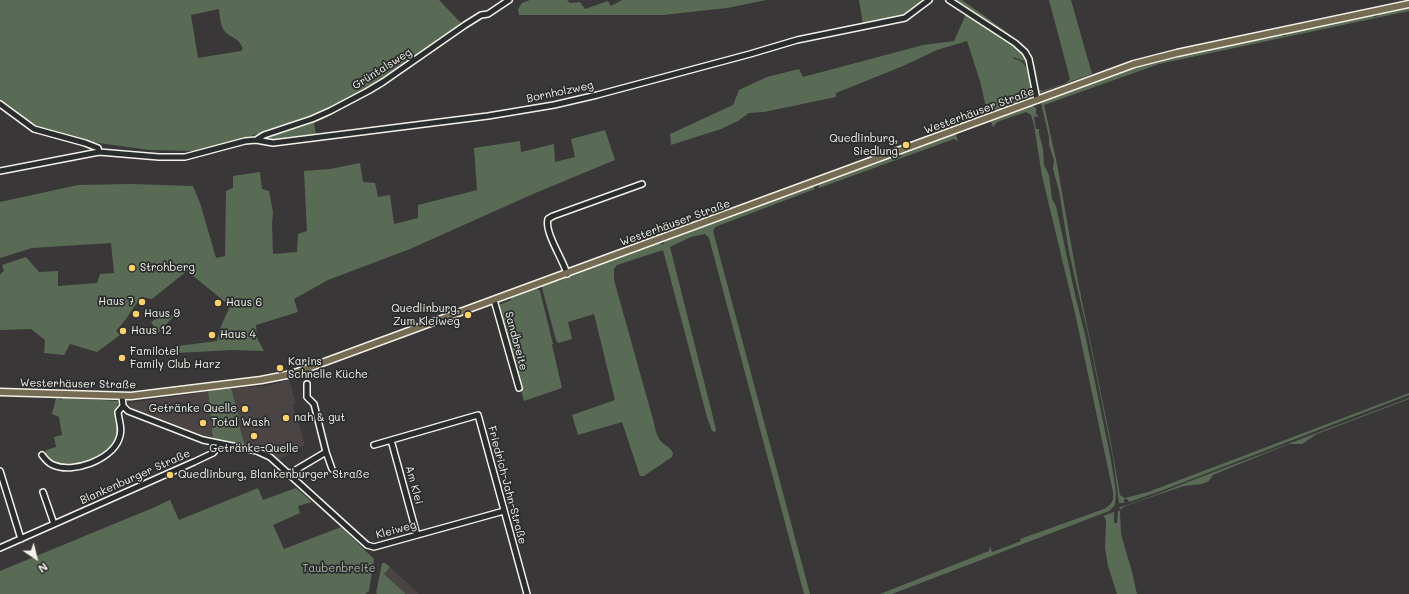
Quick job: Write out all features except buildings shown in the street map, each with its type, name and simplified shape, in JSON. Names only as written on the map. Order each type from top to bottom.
[{"type":"main road","name":"Westerhäuser Straße","points":[[0,392],[122,396],[143,395],[260,380],[292,374],[1129,66],[1160,56],[1409,4]]},
{"type":"street","name":"Grüntalsweg","points":[[256,140],[264,135],[324,113],[368,91],[465,25],[481,15],[488,14],[509,0]]},
{"type":"street","name":"Bornholzweg","points":[[99,152],[159,157],[185,157],[226,145],[256,140],[273,144],[480,118],[554,105],[750,54],[797,40],[905,18],[929,0]]},
{"type":"street","points":[[949,0],[1015,43],[1025,52],[1029,59],[1037,100]]},
{"type":"street","points":[[0,104],[34,129],[85,143],[98,148],[99,152],[0,171]]},
{"type":"street","points":[[567,274],[565,266],[557,253],[547,225],[548,219],[642,184]]},
{"type":"street","name":"Sandbreite","points":[[494,300],[519,388]]},
{"type":"street","points":[[307,384],[307,397],[314,404],[326,452],[332,469]]},
{"type":"street","points":[[42,455],[53,465],[68,468],[82,466],[101,457],[111,450],[118,440],[121,432],[121,423],[118,412],[123,406],[122,396]]},
{"type":"street","name":"Blankenburger Straße","points":[[123,406],[128,411],[203,440],[257,451],[275,461]]},
{"type":"street","name":"Friedrich-Jahn-Straße","points":[[374,445],[478,415],[526,594]]},
{"type":"street","name":"Am Klei","points":[[391,440],[417,535]]},
{"type":"street","name":"Blankenburger Straße","points":[[0,548],[201,459],[213,453],[220,444]]},
{"type":"street","points":[[289,474],[326,452]]},
{"type":"street","name":"Kleiweg","points":[[275,461],[367,545],[374,547],[504,512]]},
{"type":"street","points":[[0,466],[21,539]]},
{"type":"street","points":[[43,492],[54,524]]},
{"type":"shaded area","points":[[289,380],[296,404],[293,405],[305,445],[279,460],[258,448],[245,446],[231,388],[267,386]]},
{"type":"shaded area","points":[[208,391],[213,440],[133,409],[128,403],[186,395]]},
{"type":"shaded area","points":[[390,567],[419,594],[406,594],[384,574]]},
{"type":"green space","points":[[0,0],[439,0],[463,25],[383,80],[327,110],[265,132],[195,151],[150,150],[91,142],[41,129],[30,125],[0,100]],"holes":[[[219,9],[221,24],[224,30],[238,41],[243,48],[241,51],[198,58],[191,15]]]},
{"type":"green space","points":[[530,0],[567,0],[570,3],[580,2],[585,9],[608,1],[611,6],[622,0],[766,0],[727,8],[663,15],[519,15],[518,9],[522,3]]},
{"type":"green space","points":[[859,0],[926,0],[902,17],[863,24]]},
{"type":"green space","points":[[953,0],[962,0],[1023,45],[1032,57],[1039,89],[1042,91],[1066,83],[1070,79],[1049,0],[1071,0],[1092,74],[1039,93],[1034,72],[1021,45],[1003,31]]},
{"type":"green space","points":[[1409,6],[1409,11],[1159,64],[1044,105],[1057,164],[1076,272],[1110,438],[1120,495],[1125,498],[1148,492],[1409,393],[1409,395],[1158,492],[1129,502],[1127,499],[1124,499],[1124,503],[1119,503],[1113,458],[1088,334],[1069,252],[1059,191],[1053,169],[1054,160],[1049,145],[1049,137],[1041,103],[1042,101],[1094,81],[1159,59],[1281,33],[1282,36],[1286,36],[1285,32],[1345,20],[1348,21],[1348,19],[1373,14],[1374,17],[1378,16],[1378,13]]},
{"type":"green space","points":[[966,14],[1015,45],[1023,52],[1028,67],[1024,61],[1013,57],[1014,59],[1019,60],[1027,68],[1031,79],[1034,96],[987,112],[980,81],[967,41],[937,50],[903,66],[836,93],[836,97],[764,112],[749,113],[738,121],[721,129],[671,145],[670,134],[733,105],[739,90],[767,77],[799,69],[803,77],[923,45],[954,41]]},
{"type":"green space","points":[[1031,105],[1036,108],[1036,114],[1039,116],[1034,117],[1036,129],[1039,129],[1043,148],[1044,165],[1049,175],[1052,199],[1056,206],[1085,334],[1111,460],[1116,493],[1115,505],[1109,511],[892,594],[880,594],[989,551],[990,546],[992,552],[1021,541],[1020,539],[1104,509],[1111,504],[1113,500],[1113,492],[1075,313],[1042,176],[1031,115],[1026,112],[997,122],[993,127],[990,120]]},
{"type":"green space","points":[[328,114],[328,117],[314,123],[316,135],[273,141],[270,138],[265,137]]},
{"type":"green space","points":[[605,130],[615,160],[533,194],[410,249],[328,280],[294,299],[298,312],[256,325],[257,338],[264,351],[232,350],[177,353],[178,346],[217,341],[230,306],[187,271],[152,299],[141,297],[116,331],[120,335],[97,352],[70,344],[64,355],[44,353],[45,340],[31,329],[0,330],[0,274],[4,271],[2,265],[26,257],[39,272],[58,271],[58,286],[97,283],[100,274],[114,273],[111,243],[32,248],[0,258],[0,202],[78,185],[131,184],[193,186],[200,203],[216,258],[225,256],[226,191],[233,188],[233,176],[260,172],[262,189],[269,191],[273,212],[273,254],[297,252],[298,234],[307,231],[304,171],[330,169],[360,163],[363,182],[375,183],[378,197],[390,195],[394,224],[418,218],[418,205],[477,190],[474,148],[520,141],[521,152],[554,144],[555,162],[575,157],[571,139]]},
{"type":"green space","points":[[956,134],[958,141],[954,139],[819,188],[818,184],[894,155],[894,157],[898,155],[899,157],[902,156],[901,154],[904,152]]},
{"type":"green space","points":[[813,186],[815,189],[715,227],[713,231],[810,594],[804,594],[709,238],[705,234],[691,237],[670,247],[716,429],[715,432],[712,431],[707,417],[663,250],[617,265],[614,269],[614,280],[656,433],[661,441],[671,449],[673,453],[672,457],[644,476],[640,476],[622,422],[578,435],[572,415],[615,400],[594,314],[568,322],[572,339],[558,343],[542,286],[562,280],[563,278],[660,242],[661,244],[664,244],[664,240]]},
{"type":"green space","points":[[537,288],[540,291],[562,388],[524,401],[499,305],[511,300],[511,298]]},
{"type":"green space","points":[[169,311],[173,317],[158,333],[151,322]]},
{"type":"green space","points":[[231,388],[240,420],[238,420],[245,446],[213,440],[208,391]]},
{"type":"green space","points":[[56,398],[60,400],[62,398],[118,401],[116,416],[119,432],[117,439],[111,447],[94,459],[72,465],[61,465],[52,462],[44,456],[46,450],[56,447],[54,437],[62,435],[59,417],[52,414]]},
{"type":"green space","points":[[1409,398],[1317,434],[1302,444],[1289,444],[1232,467],[1213,475],[1209,481],[1202,484],[1184,486],[1125,506],[1121,509],[1118,508],[1155,495]]},
{"type":"green space","name":"Taubenbreite","points":[[258,488],[263,500],[296,488],[312,502],[298,506],[300,513],[273,525],[284,549],[341,527],[374,559],[369,591],[365,594],[0,594],[0,571],[170,500],[179,520]]},
{"type":"green space","points":[[1118,511],[1120,511],[1121,534],[1137,594],[1117,594],[1108,566],[1105,548],[1106,521],[1103,516],[1114,512],[1114,523],[1117,523]]},
{"type":"green space","points":[[382,563],[385,563],[390,567],[384,574],[406,594],[376,593]]},
{"type":"place","name":"Quedlinburg, Siedlung","points":[[906,145]]},
{"type":"place","name":"Strohberg","points":[[132,268]]},
{"type":"place","name":"Haus 7","points":[[142,302]]},
{"type":"place","name":"Haus 6","points":[[218,303]]},
{"type":"place","name":"Haus 9","points":[[136,314]]},
{"type":"place","name":"Quedlinburg, Zum Kleiweg","points":[[468,315]]},
{"type":"place","name":"Haus 12","points":[[123,331]]},
{"type":"place","name":"Haus 4","points":[[212,335]]},
{"type":"place","name":"Familotel Family Club Harz","points":[[122,358]]},
{"type":"place","name":"Karins Schnelle Küche","points":[[280,368]]},
{"type":"place","name":"Getränke Quelle","points":[[245,409]]},
{"type":"place","name":"nah & gut","points":[[286,418]]},
{"type":"place","name":"Total Wash","points":[[203,423]]},
{"type":"place","name":"Getränke-Quelle","points":[[254,436]]},
{"type":"place","name":"Quedlinburg, Blankenburger Straße","points":[[170,475]]}]
